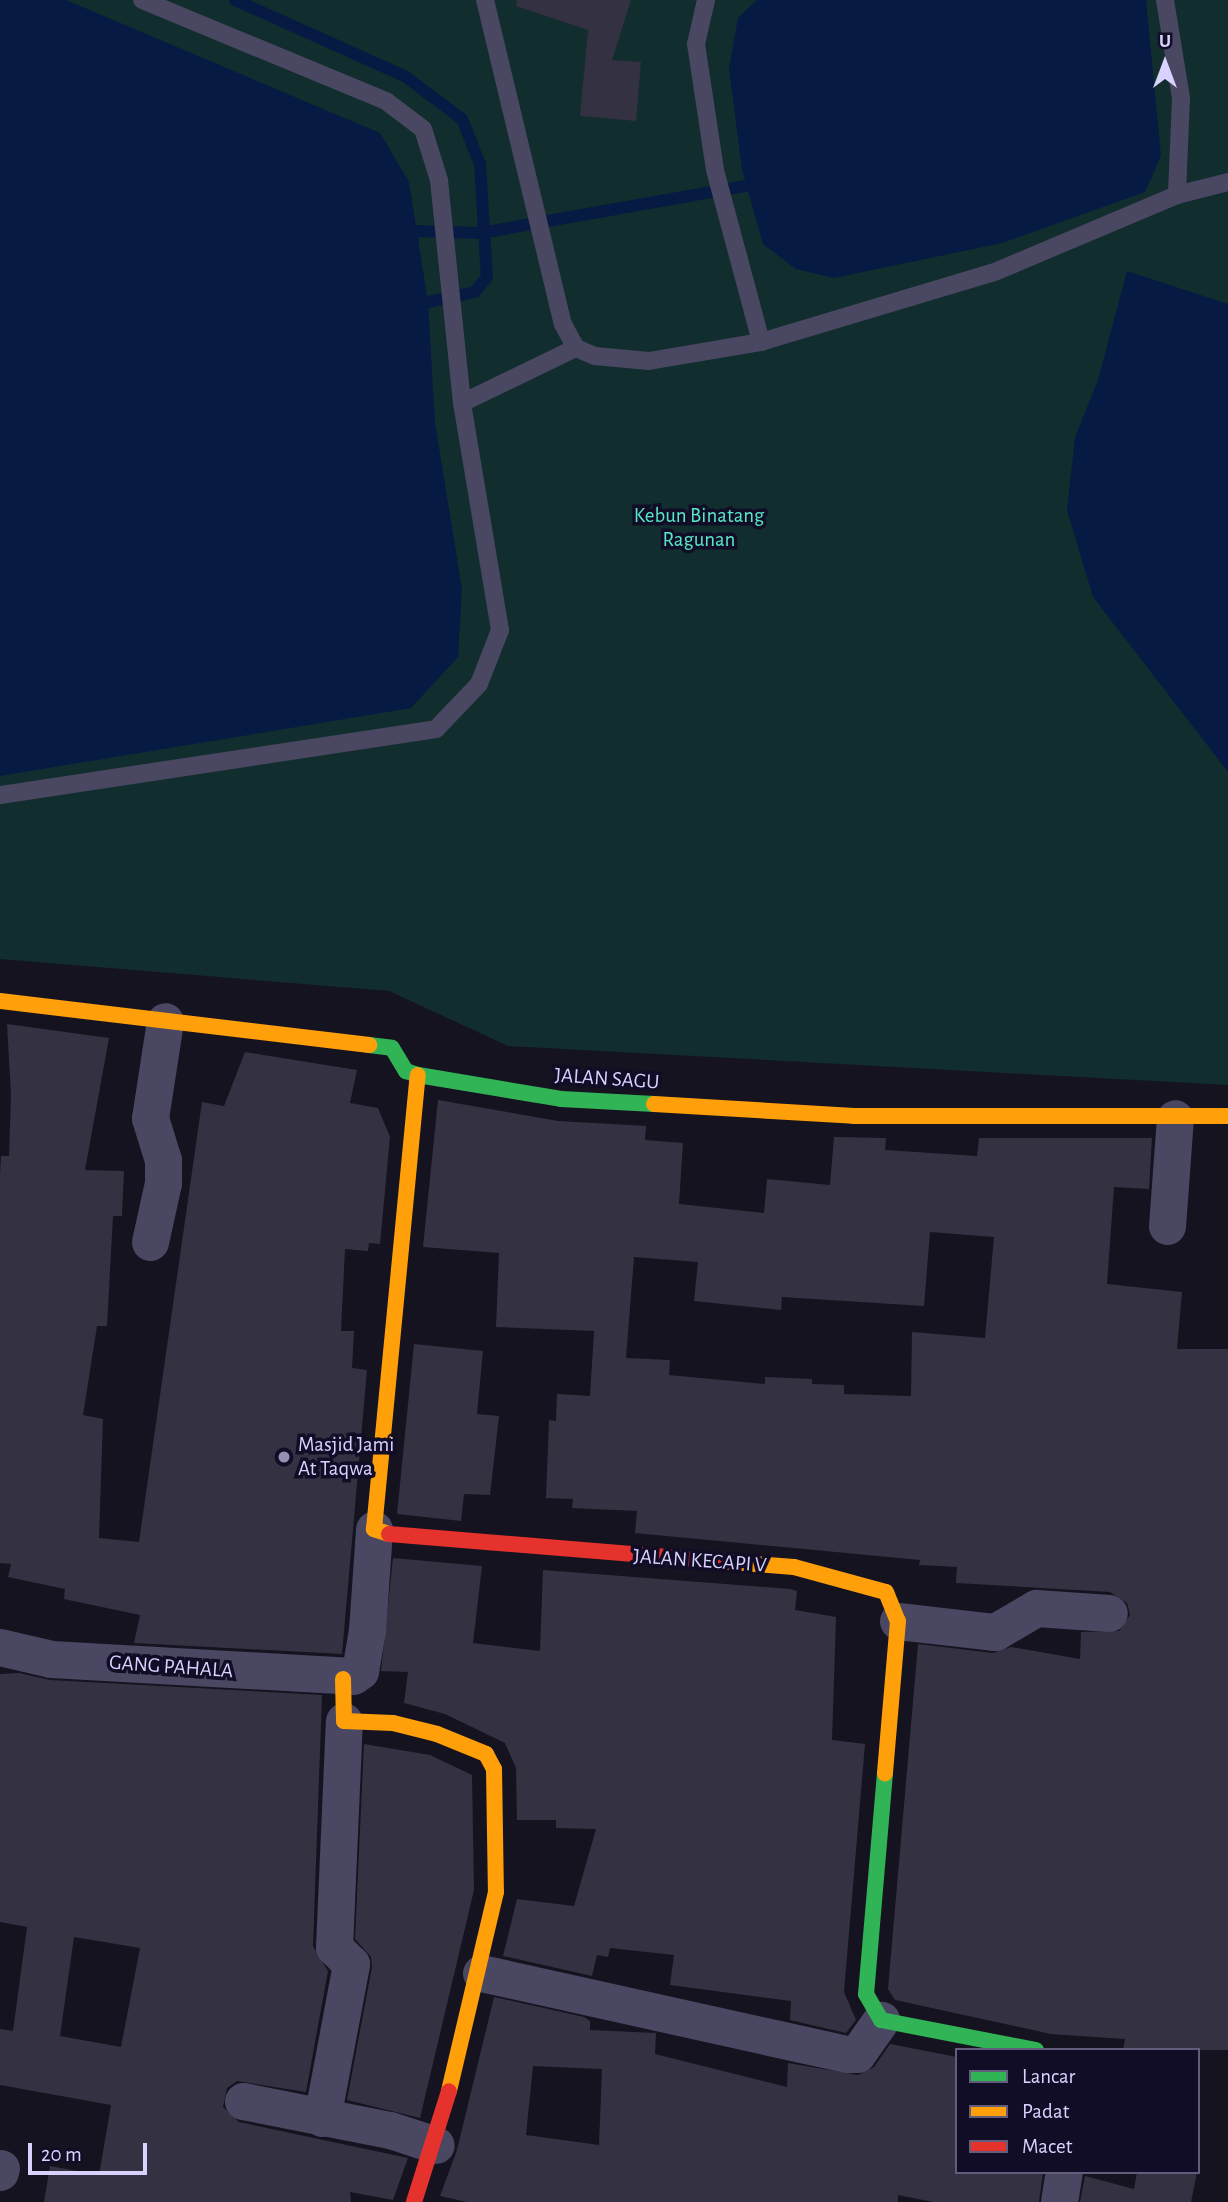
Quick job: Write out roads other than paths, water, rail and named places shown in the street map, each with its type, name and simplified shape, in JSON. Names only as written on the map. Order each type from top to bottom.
[{"type":"street","points":[[0,1001],[392,1048],[406,1071],[418,1075],[360,1671],[343,1679],[344,1721],[334,1947],[351,1964],[322,2118]]},
{"type":"street","points":[[150,1242],[163,1183],[163,1160],[150,1118],[165,1021]]},
{"type":"street","name":"JALAN SAGU","points":[[418,1075],[561,1099],[789,1113],[1175,1118],[1228,1116]]},
{"type":"street","points":[[1167,1226],[1175,1118]]},
{"type":"street","name":"JALAN KECAPI V","points":[[374,1529],[401,1538],[793,1567],[886,1592],[898,1621]]},
{"type":"street","points":[[1026,2048],[881,2020],[866,1994],[898,1621],[995,1632],[1035,1608],[1109,1613]]},
{"type":"street","name":"GANG PAHALA","points":[[0,1647],[51,1659],[343,1679]]},
{"type":"street","points":[[344,1721],[393,1723],[437,1734],[486,1754],[494,1769],[496,1892],[481,1973],[436,2146],[414,2202]]},
{"type":"street","points":[[481,1973],[803,2040],[846,2054],[857,2054],[881,2020]]},
{"type":"street","points":[[243,2101],[436,2146]]},
{"type":"street","points":[[1059,2202],[1064,2174]]},
{"type":"lane","points":[[0,795],[436,729],[479,684],[500,630],[462,403],[439,180],[423,129],[386,101],[142,0]]},
{"type":"lane","points":[[485,0],[542,250],[563,324],[576,348],[596,356],[649,360],[761,342],[997,271],[1177,195],[1228,182]]},
{"type":"lane","points":[[706,0],[696,44],[715,170],[761,342]]},
{"type":"lane","points":[[1165,0],[1181,98],[1177,195]]},
{"type":"lane","points":[[462,403],[576,348]]},
{"type":"water","points":[[0,0],[66,0],[380,133],[409,182],[428,302],[435,423],[462,589],[458,657],[411,708],[0,776]]},
{"type":"water","points":[[757,0],[1146,0],[1161,156],[1145,192],[1002,243],[834,278],[796,269],[763,244],[742,169],[729,68],[738,18]]},
{"type":"water","points":[[1127,271],[1228,304],[1228,772],[1093,597],[1067,510],[1075,437],[1098,380]]},
{"type":"waterway","points":[[235,0],[406,77],[462,119],[480,164],[487,277],[475,292],[428,302]]},
{"type":"waterway","points":[[414,231],[481,233],[746,186]]},
{"type":"place","name":"Masjid Jami At Taqwa","points":[[284,1457]]},
{"type":"park label","name":"Kebun Binatang Ragunan","points":[[699,528]]}]
